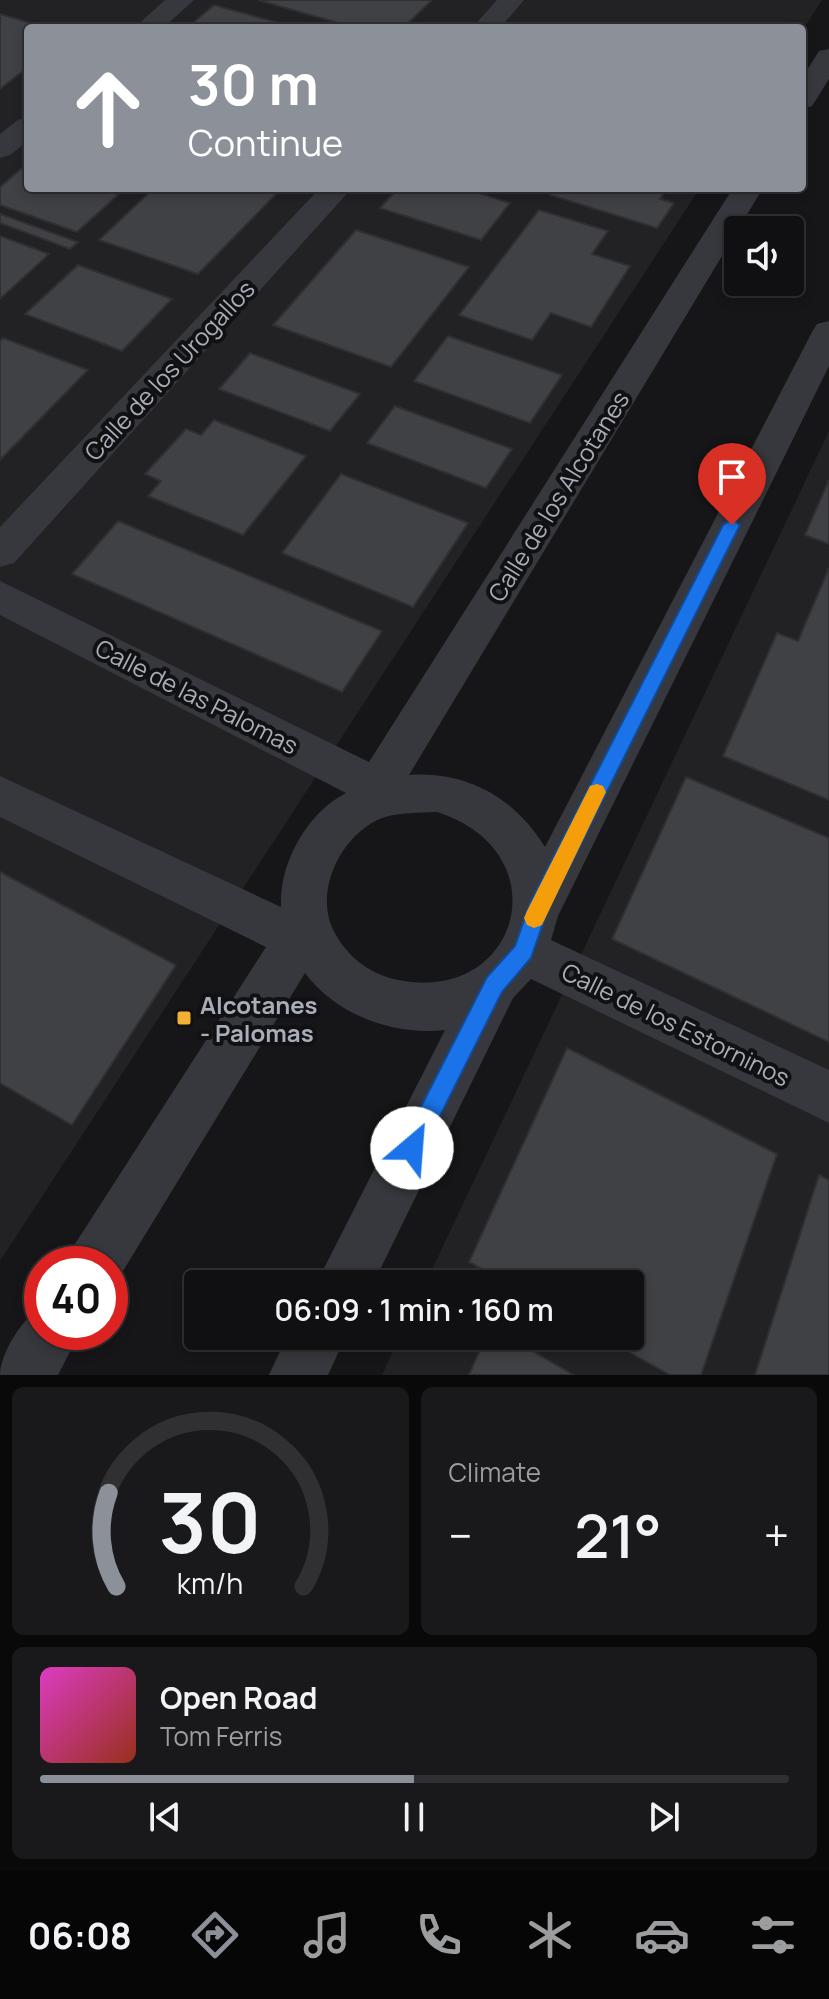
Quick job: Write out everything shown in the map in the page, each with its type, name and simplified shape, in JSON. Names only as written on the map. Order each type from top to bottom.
[{"type":"street","points":[[152,24],[181,0]]},
{"type":"street","points":[[489,24],[511,0]]},
{"type":"street","points":[[806,94],[829,57]]},
{"type":"street","points":[[0,149],[24,129]]},
{"type":"street","name":"Calle de los Urogallos","points":[[0,552],[333,192]]},
{"type":"street","name":"Calle de los Alcotanes","points":[[380,795],[746,192]]},
{"type":"street","points":[[351,1270],[518,949],[829,332]]},
{"type":"street","name":"Calle de las Palomas","points":[[0,597],[380,795]]},
{"type":"street","points":[[0,796],[307,937],[326,964],[361,993],[406,1008],[453,1004],[518,949],[532,869],[511,833],[478,806],[437,793],[380,795],[352,812],[321,842],[304,882],[307,937],[107,1246]]},
{"type":"street","name":"Calle de los Estorninos","points":[[518,949],[829,1097]]},
{"type":"street","points":[[25,1375],[41,1350]]},
{"type":"street","points":[[298,1375],[310,1350]]},
{"type":"shaded area","points":[[0,0],[822,0],[806,25],[24,24],[24,192],[697,192],[0,1261]]},
{"type":"shaded area","points":[[829,431],[829,1375],[382,1375],[394,1350],[644,1350],[644,1270],[432,1270]]},
{"type":"building","points":[[258,0],[432,0],[407,24],[342,24]]},
{"type":"building","points":[[214,5],[283,24],[192,24]]},
{"type":"building","points":[[0,14],[34,24],[24,24],[24,70],[0,89]]},
{"type":"building","points":[[24,166],[24,192],[121,192],[77,232],[0,205],[0,187]]},
{"type":"building","points":[[150,192],[278,192],[198,274],[99,240]]},
{"type":"building","points":[[394,192],[476,192],[510,203],[481,240],[380,208]]},
{"type":"building","points":[[552,192],[664,192],[660,199],[674,203],[657,228],[550,195]]},
{"type":"building","points":[[539,210],[608,231],[592,254],[630,266],[591,327],[551,313],[532,340],[459,315]]},
{"type":"building","points":[[0,214],[78,242],[70,249],[0,223]]},
{"type":"building","points":[[356,230],[469,267],[391,367],[273,325]]},
{"type":"building","points":[[0,236],[49,254],[0,299]]},
{"type":"building","points":[[78,265],[172,299],[122,351],[25,314]]},
{"type":"building","points":[[448,336],[562,375],[530,423],[414,381]]},
{"type":"building","points":[[3,338],[88,370],[0,460],[0,341]]},
{"type":"building","points":[[250,353],[360,394],[330,431],[219,389]]},
{"type":"building","points":[[395,406],[512,449],[486,488],[367,443]]},
{"type":"building","points":[[214,420],[306,456],[243,535],[148,496],[161,481],[145,474],[186,429],[201,435]]},
{"type":"building","points":[[341,474],[468,523],[413,607],[282,553]]},
{"type":"building","points":[[829,480],[829,544],[805,535]]},
{"type":"building","points":[[118,521],[382,631],[342,692],[72,574]]},
{"type":"building","points":[[829,568],[829,800],[723,756],[777,633],[798,641]]},
{"type":"building","points":[[686,777],[829,838],[829,1042],[612,939]]},
{"type":"building","points":[[0,872],[176,965],[72,1125],[0,1083]]},
{"type":"building","points":[[567,1048],[777,1154],[701,1375],[670,1375],[626,1350],[644,1350],[644,1270],[484,1270],[469,1262]]},
{"type":"building","points":[[819,1175],[829,1180],[829,1375],[755,1375]]},
{"type":"building","points":[[480,1350],[530,1350],[574,1375],[469,1375]]},
{"type":"slow traffic","points":[[534,918],[597,792]]},
{"type":"place","name":"Alcotanes - Palomas","points":[[184,1018]]},
{"type":"route","points":[[412,1148],[495,984],[524,951],[537,910],[732,525]]}]
